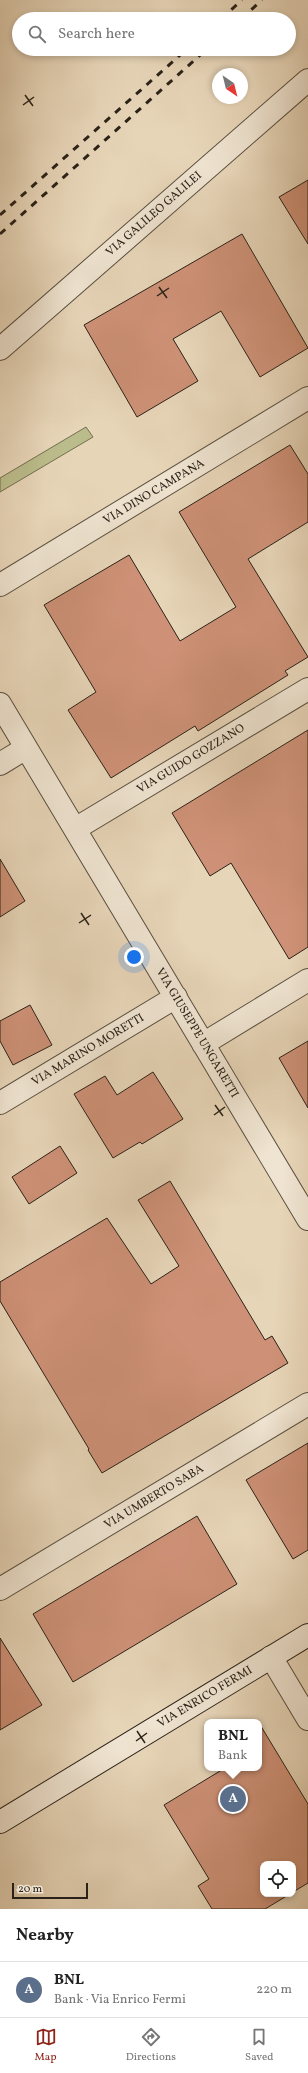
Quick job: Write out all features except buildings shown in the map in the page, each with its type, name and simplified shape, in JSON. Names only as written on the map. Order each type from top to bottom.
[{"type":"street","name":"VIA GALILEO GALILEI","points":[[0,349],[308,80]]},
{"type":"street","name":"VIA DINO CAMPANA","points":[[0,585],[308,398]]},
{"type":"street","name":"VIA GUIDO GOZZANO","points":[[75,829],[308,689]]},
{"type":"street","name":"VIA GIUSEPPE UNGARETTI","points":[[0,704],[308,1219]]},
{"type":"street","points":[[0,764],[26,748]]},
{"type":"street","points":[[203,1044],[308,980]]},
{"type":"street","name":"VIA MARINO MORETTI","points":[[0,1103],[176,998]]},
{"type":"street","name":"VIA UMBERTO SABA","points":[[0,1589],[308,1404]]},
{"type":"street","name":"VIA ENRICO FERMI","points":[[0,1822],[308,1635]]},
{"type":"street","points":[[271,1657],[308,1719]]},
{"type":"green space","points":[[86,427],[93,437],[0,492],[0,478]]},
{"type":"railway","points":[[229,12],[242,0]]},
{"type":"railway","points":[[249,12],[262,0]]},
{"type":"railway","points":[[0,215],[179,56]]},
{"type":"railway","points":[[0,234],[199,56]]},
{"type":"place","name":"BNL","points":[[233,1799]]}]
